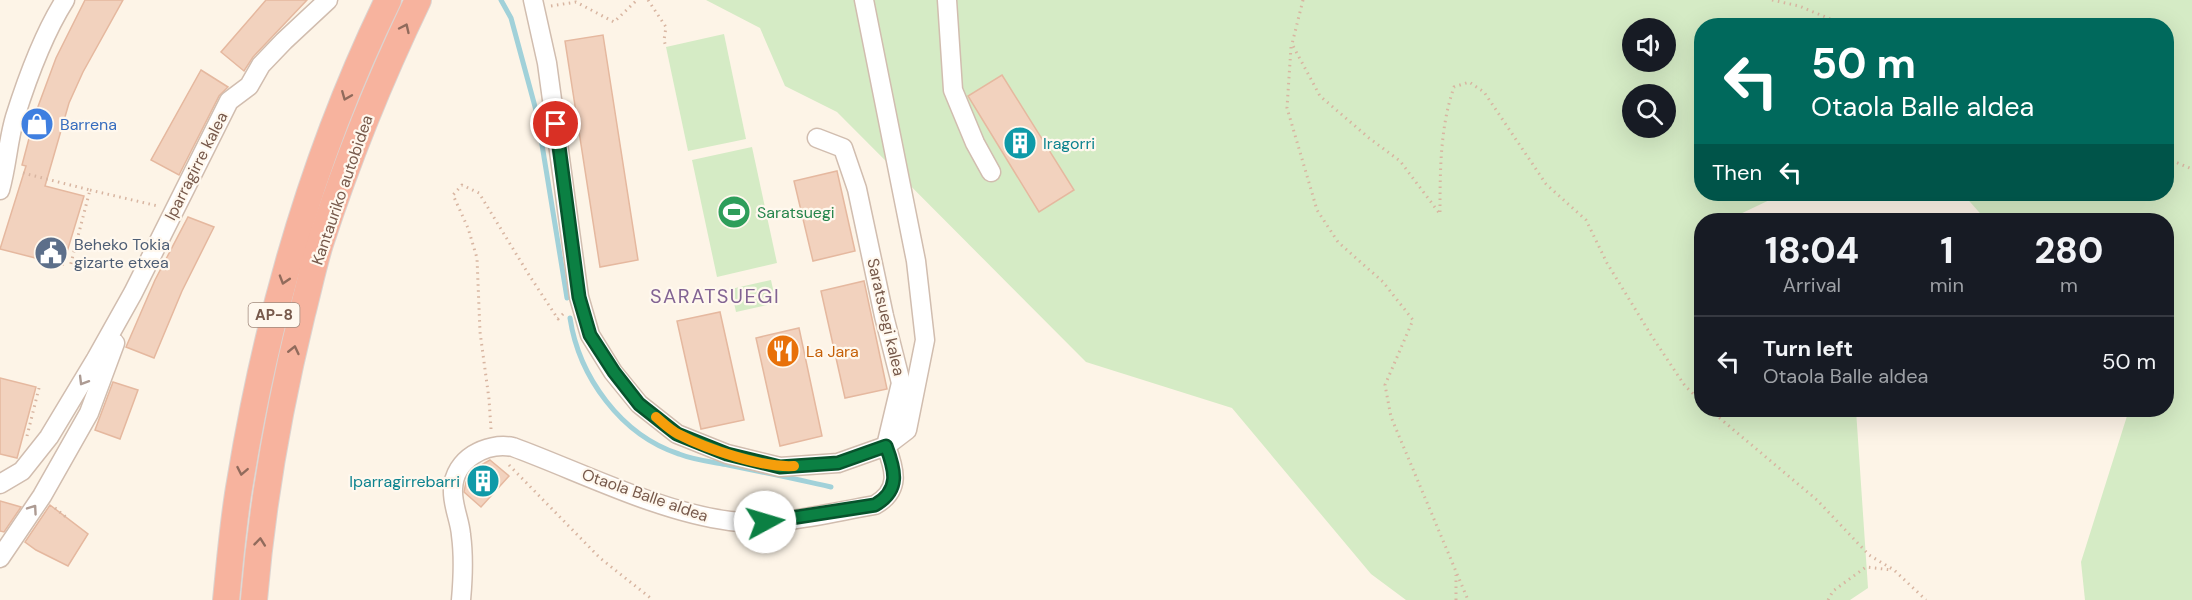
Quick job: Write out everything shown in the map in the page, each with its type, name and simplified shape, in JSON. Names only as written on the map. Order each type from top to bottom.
[{"type":"highway","name":"Kantauriko autobidea","points":[[226,600],[240,483],[275,308],[318,166],[368,41],[388,0]]},
{"type":"highway","name":"Kantauriko autobidea","points":[[254,600],[262,524],[275,440],[320,245],[392,55],[418,0]]},
{"type":"street","points":[[0,190],[15,118],[39,54],[65,0]]},
{"type":"street","name":"Iparragirre kalea","points":[[0,484],[22,471],[49,436],[133,293],[229,101],[249,86],[261,65],[328,0]]},
{"type":"street","points":[[533,3],[547,63],[579,297],[590,335],[614,372],[639,404],[677,434],[727,454],[780,467],[838,463],[886,446],[907,430],[925,340],[916,261],[864,0]]},
{"type":"street","points":[[947,0],[953,90],[975,143],[991,172]]},
{"type":"street","points":[[0,131],[15,118]]},
{"type":"street","name":"Saratsuegi kalea","points":[[818,138],[843,148],[854,178],[901,383],[886,446]]},
{"type":"street","name":"Iparragirre kalea","points":[[0,558],[42,496],[89,413],[133,293]]},
{"type":"street","name":"Otaola Balle aldea","points":[[492,447],[513,447],[623,490],[697,515],[731,521],[765,522],[875,505],[887,498],[894,481],[893,467],[886,446]]},
{"type":"street","points":[[461,600],[464,575],[463,555],[453,499],[454,481],[464,463],[475,452],[492,447]]},
{"type":"path","points":[[533,3],[576,2],[614,22],[637,0]]},
{"type":"path","points":[[648,0],[666,27],[664,40],[666,47]]},
{"type":"path","points":[[1303,0],[1292,44],[1287,108],[1317,210],[1338,242],[1383,282],[1413,320],[1385,385],[1391,417],[1468,600]]},
{"type":"path","points":[[1772,0],[1799,6],[1828,18]]},
{"type":"path","points":[[1292,44],[1320,96],[1369,138],[1400,160],[1440,214],[1440,167],[1447,109],[1455,87],[1469,82],[1484,92],[1546,184],[1586,220],[1607,263],[1651,335],[1685,386],[1694,394]]},
{"type":"path","points":[[8,159],[13,160],[10,170],[159,206]]},
{"type":"path","points":[[2174,161],[2192,169]]},
{"type":"path","points":[[579,297],[558,319],[479,193],[462,185],[453,195],[468,228],[477,258],[480,332],[489,399],[492,447],[600,558],[653,600]]},
{"type":"path","points":[[70,267],[90,190]]},
{"type":"path","points":[[25,445],[39,388]]},
{"type":"path","points":[[1718,417],[1817,500],[1869,555],[1894,570],[1926,600]]},
{"type":"path","points":[[1827,600],[1833,591],[1866,567],[1894,570]]},
{"type":"path","points":[[1456,570],[1456,600]]},
{"type":"green space","points":[[706,0],[2192,0],[2192,600],[2085,600],[2081,562],[2127,417],[2174,417],[2174,213],[1980,213],[1969,201],[2174,201],[2174,18],[1694,18],[1694,201],[1767,201],[1742,213],[1694,213],[1694,417],[1856,417],[1868,588],[1850,600],[1406,600],[1371,574],[1232,408],[1086,362],[837,112],[785,86],[760,28]]},
{"type":"green space","points":[[724,34],[746,139],[688,151],[666,47]]},
{"type":"green space","name":"Saratsuegi","points":[[752,147],[777,263],[717,277],[692,160]]},
{"type":"green space","name":"Saratsuegi","points":[[771,280],[776,303],[736,312],[731,289]]},
{"type":"building","points":[[85,0],[123,0],[83,72],[69,103],[45,186],[84,196],[63,265],[0,249],[26,166],[22,165],[36,112],[56,58]]},
{"type":"building","points":[[266,0],[307,0],[253,57],[244,71],[221,52]]},
{"type":"building","points":[[603,35],[638,260],[600,267],[565,41]]},
{"type":"building","points":[[201,70],[228,87],[219,96],[179,175],[151,160]]},
{"type":"building","name":"Iragorri","points":[[1002,75],[1074,190],[1039,212],[968,96]]},
{"type":"building","points":[[837,171],[855,251],[813,261],[794,181]]},
{"type":"building","points":[[188,217],[214,227],[182,291],[154,358],[126,347],[155,280]]},
{"type":"building","points":[[864,281],[887,389],[845,398],[821,291]]},
{"type":"building","points":[[720,312],[744,420],[701,429],[677,321]]},
{"type":"building","points":[[799,328],[822,436],[780,446],[756,338]]},
{"type":"building","points":[[0,378],[36,387],[17,458],[0,454]]},
{"type":"building","points":[[113,382],[138,390],[120,439],[95,430]]},
{"type":"building","name":"Iparragirrebarri","points":[[490,460],[509,476],[481,507],[464,492],[466,482],[474,469]]},
{"type":"building","points":[[0,501],[21,507],[4,532],[0,531]]},
{"type":"building","points":[[50,505],[88,534],[68,566],[25,542]]},
{"type":"waterway","name":"Saratsuegi","points":[[501,0],[511,18],[537,114],[567,298]]},
{"type":"waterway","name":"Saratsuegi","points":[[570,318],[575,340],[593,382],[621,418],[639,433],[658,445],[691,458],[831,487]]},
{"type":"slow traffic","points":[[656,417],[677,434],[727,454],[780,467],[794,466]]},
{"type":"place","name":"Barrena","points":[[37,124]]},
{"type":"place","name":"Iragorri","points":[[1020,143]]},
{"type":"place","name":"Saratsuegi","points":[[734,212]]},
{"type":"place","name":"Beheko Tokia gizarte etxea","points":[[51,253]]},
{"type":"place","name":"La Jara","points":[[783,351]]},
{"type":"place","name":"Iparragirrebarri","points":[[483,481]]},
{"type":"district","name":"SARATSUEGI","points":[[715,296]]},
{"type":"route","points":[[556,124],[579,297],[590,335],[614,372],[639,404],[677,434],[727,454],[780,467],[838,463],[886,446],[893,467],[894,481],[887,498],[875,505],[765,522]]}]
